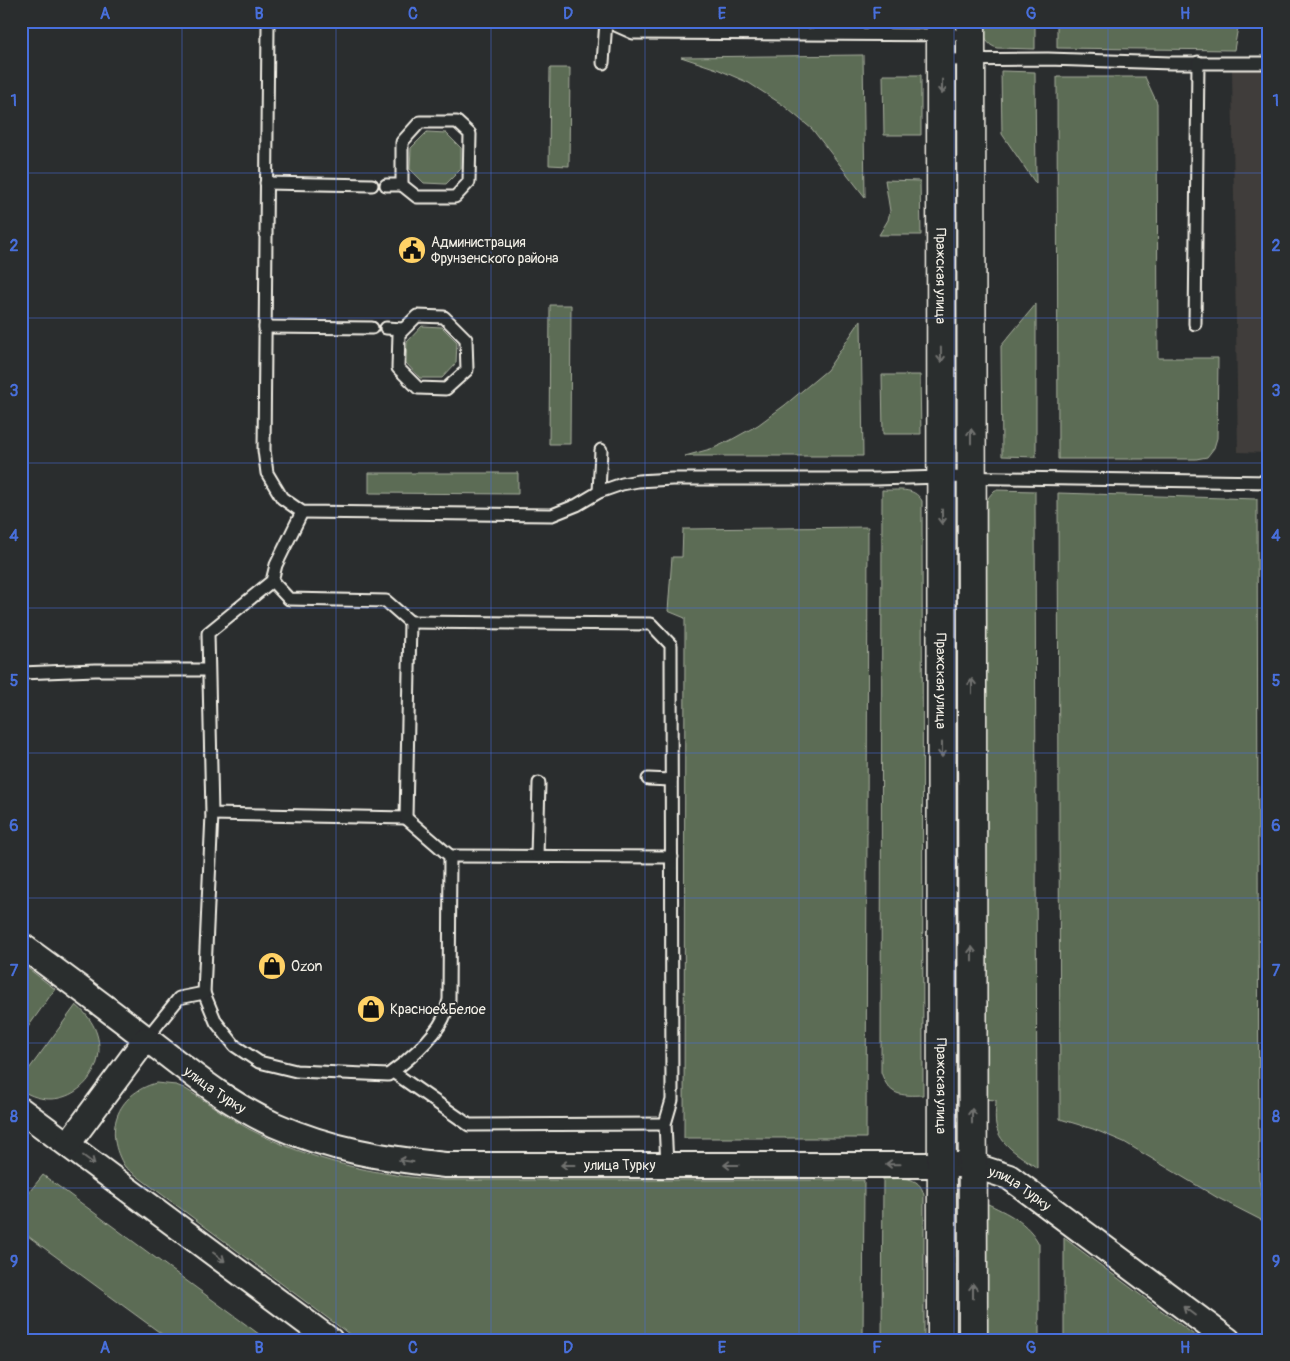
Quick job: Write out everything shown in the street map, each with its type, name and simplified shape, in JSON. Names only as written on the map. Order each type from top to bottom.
[{"type":"street","name":"Пражская улица","points":[[971,38],[973,1340]]},
{"type":"street","name":"Пражская улица","points":[[941,39],[942,1340]]},
{"type":"street","name":"улица Турку","points":[[21,945],[204,1084],[275,1125],[319,1142],[367,1154],[445,1165],[972,1165],[1009,1176],[1228,1340]]},
{"type":"street","points":[[68,1144],[146,1039]]},
{"type":"street","points":[[21,1110],[330,1340]]},
{"type":"lane","points":[[269,21],[264,450],[267,473],[282,498],[302,512],[552,515],[577,505],[599,492],[630,482],[672,479],[971,477],[1269,482]]},
{"type":"lane","points":[[603,63],[606,21],[633,33],[971,38],[1048,58],[1269,63]]},
{"type":"lane","points":[[941,39],[971,38]]},
{"type":"lane","points":[[1195,324],[1198,62]]},
{"type":"lane","points":[[386,185],[402,185],[417,197],[455,197],[469,182],[470,134],[457,122],[420,122],[402,142],[402,185]]},
{"type":"lane","points":[[266,183],[372,185]]},
{"type":"lane","points":[[386,328],[403,328],[417,316],[444,317],[466,339],[467,370],[446,389],[418,388],[398,368],[399,334],[403,328]]},
{"type":"lane","points":[[265,327],[372,328]]},
{"type":"lane","points":[[599,492],[601,450]]},
{"type":"lane","points":[[302,512],[276,566],[272,581],[208,633],[212,814],[204,993],[216,1022],[235,1046],[259,1062],[296,1071],[388,1075],[409,1059],[443,1020],[449,1000],[450,856]]},
{"type":"lane","points":[[272,581],[289,599],[386,601],[410,622],[651,624],[671,645],[672,1100],[665,1124],[667,1165]]},
{"type":"lane","points":[[406,818],[410,622]]},
{"type":"lane","points":[[21,673],[95,670],[208,670]]},
{"type":"lane","points":[[648,779],[671,780]]},
{"type":"lane","points":[[537,856],[539,783]]},
{"type":"lane","points":[[212,814],[406,818],[450,856],[672,857]]},
{"type":"lane","points":[[146,1039],[179,998],[204,993]]},
{"type":"lane","points":[[392,1072],[469,1125],[665,1124]]},
{"type":"shaded area","points":[[1232,70],[1269,70],[1269,453],[1238,452]]},
{"type":"green space","points":[[984,21],[1035,21],[1035,49],[997,48],[989,44],[984,30]]},
{"type":"green space","points":[[1057,21],[1239,21],[1234,50],[1057,48]]},
{"type":"green space","points":[[863,55],[865,197],[812,129],[783,105],[749,83],[717,69],[681,57]]},
{"type":"green space","points":[[550,68],[570,68],[569,166],[549,165]]},
{"type":"green space","points":[[1001,71],[1035,72],[1036,184],[1002,134]]},
{"type":"green space","points":[[883,75],[921,75],[921,135],[884,135]]},
{"type":"green space","points":[[1057,77],[1145,77],[1157,103],[1158,358],[1218,358],[1217,438],[1214,448],[1207,457],[1196,459],[1058,459]]},
{"type":"green space","points":[[427,132],[446,133],[461,148],[461,169],[446,184],[424,183],[410,169],[411,148]]},
{"type":"green space","points":[[885,180],[920,181],[921,235],[879,235],[888,220],[890,211]]},
{"type":"green space","points":[[1036,304],[1036,457],[1002,456],[1001,346]]},
{"type":"green space","points":[[550,305],[571,305],[570,444],[549,444]]},
{"type":"green space","points":[[861,320],[863,456],[685,456],[714,448],[731,440],[758,425],[785,405],[827,370]]},
{"type":"green space","points":[[422,326],[442,327],[457,342],[456,363],[442,378],[420,378],[406,363],[407,342]]},
{"type":"green space","points":[[882,375],[920,375],[921,434],[883,434]]},
{"type":"green space","points":[[369,473],[518,473],[518,494],[369,493]]},
{"type":"green space","points":[[882,490],[910,491],[919,496],[922,501],[923,1095],[896,1093],[888,1086],[881,1072]]},
{"type":"green space","points":[[995,490],[1035,491],[1037,1168],[1003,1141],[996,1126],[996,1100],[984,1099],[985,508],[988,498]]},
{"type":"green space","points":[[1058,493],[1257,499],[1259,1180],[1267,1223],[1218,1198],[1124,1142],[1093,1129],[1060,1119]]},
{"type":"green space","points":[[868,527],[866,1138],[684,1138],[685,618],[668,611],[672,557],[682,557],[683,529]]},
{"type":"green space","points":[[21,963],[55,989],[21,1037]]},
{"type":"green space","points":[[76,1005],[92,1023],[99,1042],[97,1061],[90,1078],[77,1090],[60,1098],[41,1098],[21,1090],[21,1080]]},
{"type":"green space","points":[[156,1083],[176,1085],[184,1088],[249,1129],[295,1149],[367,1170],[416,1178],[441,1180],[864,1180],[863,1340],[357,1340],[125,1167],[118,1154],[115,1141],[117,1116],[131,1096],[142,1088]]},
{"type":"green space","points":[[43,1175],[267,1340],[170,1340],[21,1231],[21,1202]]},
{"type":"green space","points":[[883,1179],[908,1179],[914,1181],[922,1188],[924,1195],[924,1340],[882,1340]]},
{"type":"green space","points":[[986,1203],[1023,1224],[1039,1244],[1039,1340],[986,1340]]},
{"type":"green space","points":[[1064,1238],[1201,1340],[1064,1340]]},
{"type":"place","name":"Администрация Фрунзенского района","points":[[412,250]]},
{"type":"place","name":"Ozon","points":[[272,966]]},
{"type":"place","name":"Красное&Белое","points":[[371,1009]]}]
